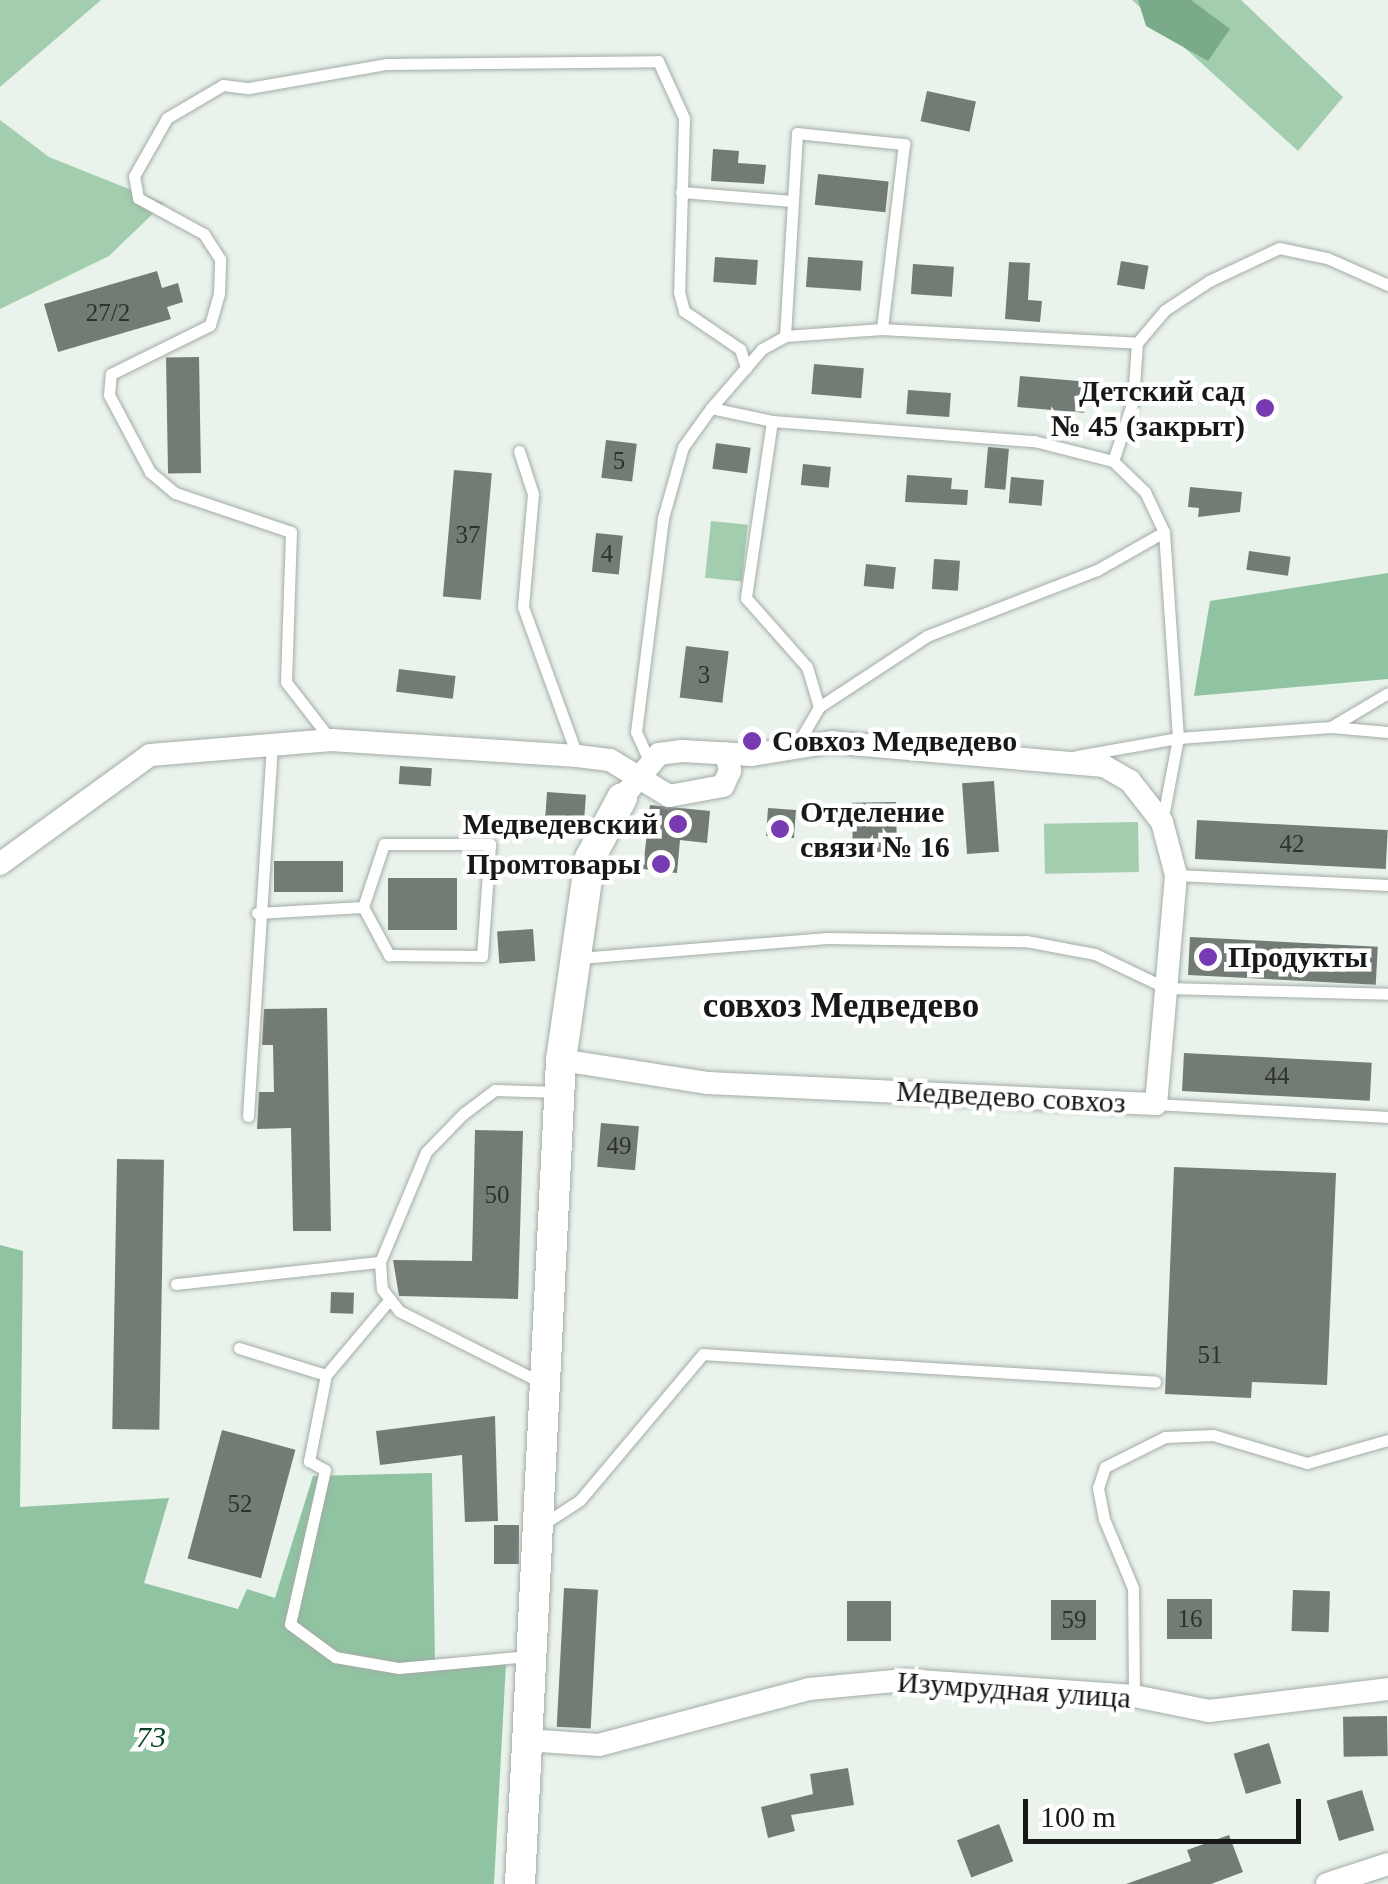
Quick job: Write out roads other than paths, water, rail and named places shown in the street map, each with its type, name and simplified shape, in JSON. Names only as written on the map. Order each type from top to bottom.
[{"type":"street","points":[[0,864],[150,755],[331,740],[577,756],[610,760],[669,796],[703,793],[723,786],[730,771],[726,753]]},
{"type":"street","name":"Медведево совхоз","points":[[561,1060],[708,1083],[1156,1104],[1176,875],[1162,822],[1130,781],[1068,757],[832,742],[795,749],[659,754],[636,779]]},
{"type":"street","points":[[520,1884],[534,1530],[570,959],[590,858],[636,779]]},
{"type":"street","name":"Изумрудная улица","points":[[525,1740],[599,1745],[809,1689],[905,1680],[1134,1696],[1209,1711],[1388,1689]]},
{"type":"street","points":[[1327,1884],[1388,1864]]},
{"type":"lane","points":[[331,740],[286,682],[291,532],[175,492],[150,472],[109,395],[110,374],[210,325],[218,292],[220,258],[204,234],[138,198],[134,176],[168,118],[223,86],[387,64],[658,61],[684,118],[684,311],[722,330],[746,368]]},
{"type":"lane","points":[[785,336],[796,133],[904,144],[882,329]]},
{"type":"lane","points":[[681,192],[793,201]]},
{"type":"lane","points":[[1113,462],[1133,401],[1138,343],[1180,300],[1279,248],[1327,258],[1388,285]]},
{"type":"lane","points":[[636,779],[636,732],[663,518],[683,447],[746,368],[785,336],[882,329],[1138,343]]},
{"type":"lane","points":[[711,408],[772,421],[1034,441],[1113,462],[1145,492],[1164,532],[1178,738],[1162,822]]},
{"type":"lane","points":[[772,421],[746,598],[807,667],[820,708]]},
{"type":"lane","points":[[519,451],[533,494],[522,607],[577,756]]},
{"type":"lane","points":[[795,749],[820,708],[927,636],[1097,570],[1164,532]]},
{"type":"lane","points":[[1331,727],[1388,693]]},
{"type":"lane","points":[[1068,757],[1178,738],[1331,727],[1388,732]]},
{"type":"lane","points":[[248,1116],[257,912],[272,743]]},
{"type":"lane","points":[[384,844],[490,844],[482,956],[389,954],[363,907],[384,844]]},
{"type":"lane","points":[[1176,875],[1388,885]]},
{"type":"lane","points":[[257,912],[363,907]]},
{"type":"lane","points":[[570,959],[827,938],[1026,941],[1095,954],[1166,988],[1388,994]]},
{"type":"lane","points":[[542,1383],[390,1300],[380,1262],[426,1152],[463,1114],[495,1090],[559,1092]]},
{"type":"lane","points":[[1156,1104],[1388,1116]]},
{"type":"lane","points":[[176,1284],[380,1262]]},
{"type":"lane","points":[[390,1300],[326,1375],[309,1462],[325,1470],[290,1624],[335,1657],[399,1668],[528,1656]]},
{"type":"lane","points":[[239,1348],[326,1375]]},
{"type":"lane","points":[[534,1530],[580,1500],[703,1354],[1155,1382]]},
{"type":"lane","points":[[1134,1696],[1132,1588],[1104,1519],[1098,1488],[1104,1467],[1164,1437],[1213,1435],[1307,1463],[1388,1440]]},
{"type":"place","name":"Детский сад № 45 (закрыт)","points":[[1265,408]]},
{"type":"place","name":"Совхоз Медведево","points":[[752,741]]},
{"type":"place","name":"Медведевский","points":[[678,824]]},
{"type":"place","name":"Отделение связи № 16","points":[[780,829]]},
{"type":"place","name":"Промтовары","points":[[661,864]]},
{"type":"place","name":"Продукты","points":[[1208,957]]},
{"type":"district","name":"совхоз Медведево","points":[[841,1006]]},
{"type":"park label","name":"73","points":[[151,1737]]}]
